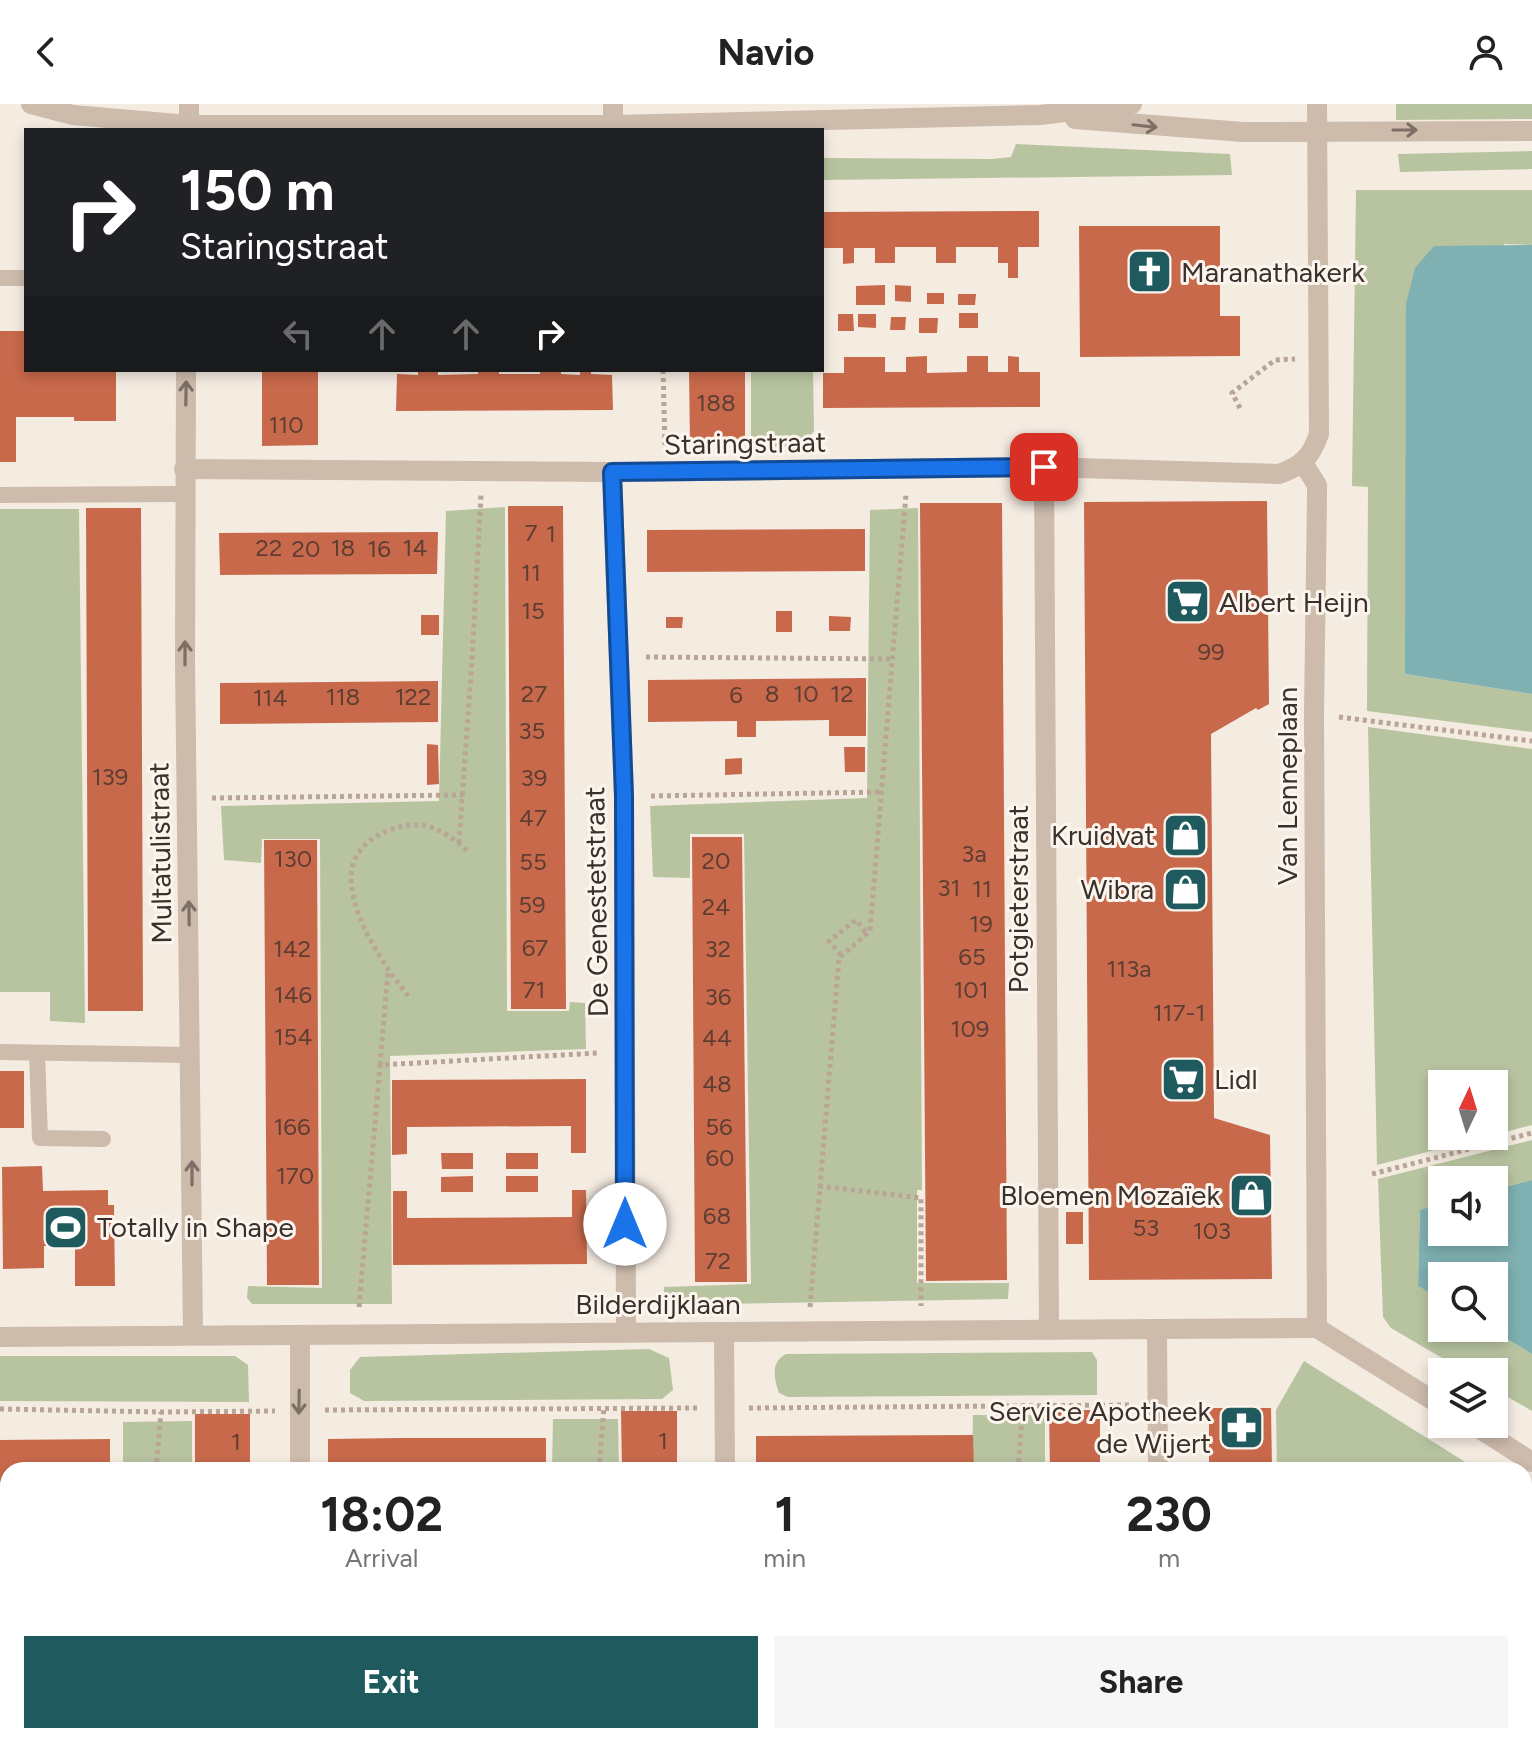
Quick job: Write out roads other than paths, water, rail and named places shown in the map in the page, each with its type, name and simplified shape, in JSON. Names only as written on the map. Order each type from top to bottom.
[{"type":"street","points":[[31,104],[73,115],[189,120],[613,125],[1132,104]]},
{"type":"street","points":[[613,104],[613,125]]},
{"type":"street","points":[[1303,463],[1319,434],[1317,104]]},
{"type":"street","points":[[1040,110],[1159,127],[1243,132],[1532,131]]},
{"type":"street","name":"Multatulistraat","points":[[186,372],[184,469],[193,1335]]},
{"type":"street","name":"Staringstraat","points":[[184,469],[612,472],[1044,467],[1279,474],[1303,463]]},
{"type":"street","name":"Van Lenneplaan","points":[[1303,463],[1317,485],[1314,714],[1317,1328]]},
{"type":"street","name":"Potgieterstraat","points":[[1044,467],[1049,1330]]},
{"type":"street","name":"De Genestetstraat","points":[[612,472],[624,796],[626,1332]]},
{"type":"street","points":[[1317,1328],[1428,1397]]},
{"type":"street","name":"Bilderdijklaan","points":[[0,1337],[1317,1328]]},
{"type":"street","points":[[1157,1329],[1158,1462]]},
{"type":"street","points":[[724,1332],[725,1462]]},
{"type":"street","points":[[300,1335],[300,1462]]},
{"type":"street","points":[[1494,1438],[1532,1462]]},
{"type":"lane","points":[[0,278],[24,278]]},
{"type":"lane","points":[[0,495],[185,494]]},
{"type":"lane","points":[[0,1052],[191,1055]]},
{"type":"lane","points":[[37,1053],[40,1138],[103,1139]]},
{"type":"water","points":[[1532,245],[1532,694],[1405,674],[1406,304],[1415,268],[1434,246]]},
{"type":"water","points":[[1532,1180],[1532,1354],[1508,1339],[1508,1262],[1428,1262],[1428,1292],[1418,1286],[1420,1210],[1428,1208],[1428,1246],[1508,1246],[1508,1186]]},
{"type":"place","name":"Maranathakerk","points":[[1150,272]]},
{"type":"place","name":"Albert Heijn","points":[[1188,602]]},
{"type":"place","name":"Kruidvat","points":[[1186,835]]},
{"type":"place","name":"Wibra","points":[[1185,889]]},
{"type":"place","name":"Lidl","points":[[1183,1079]]},
{"type":"place","name":"Bloemen Mozaïek","points":[[1251,1195]]},
{"type":"place","name":"Totally in Shape","points":[[66,1227]]},
{"type":"place","name":"Service Apotheek de Wijert","points":[[1242,1427]]}]
